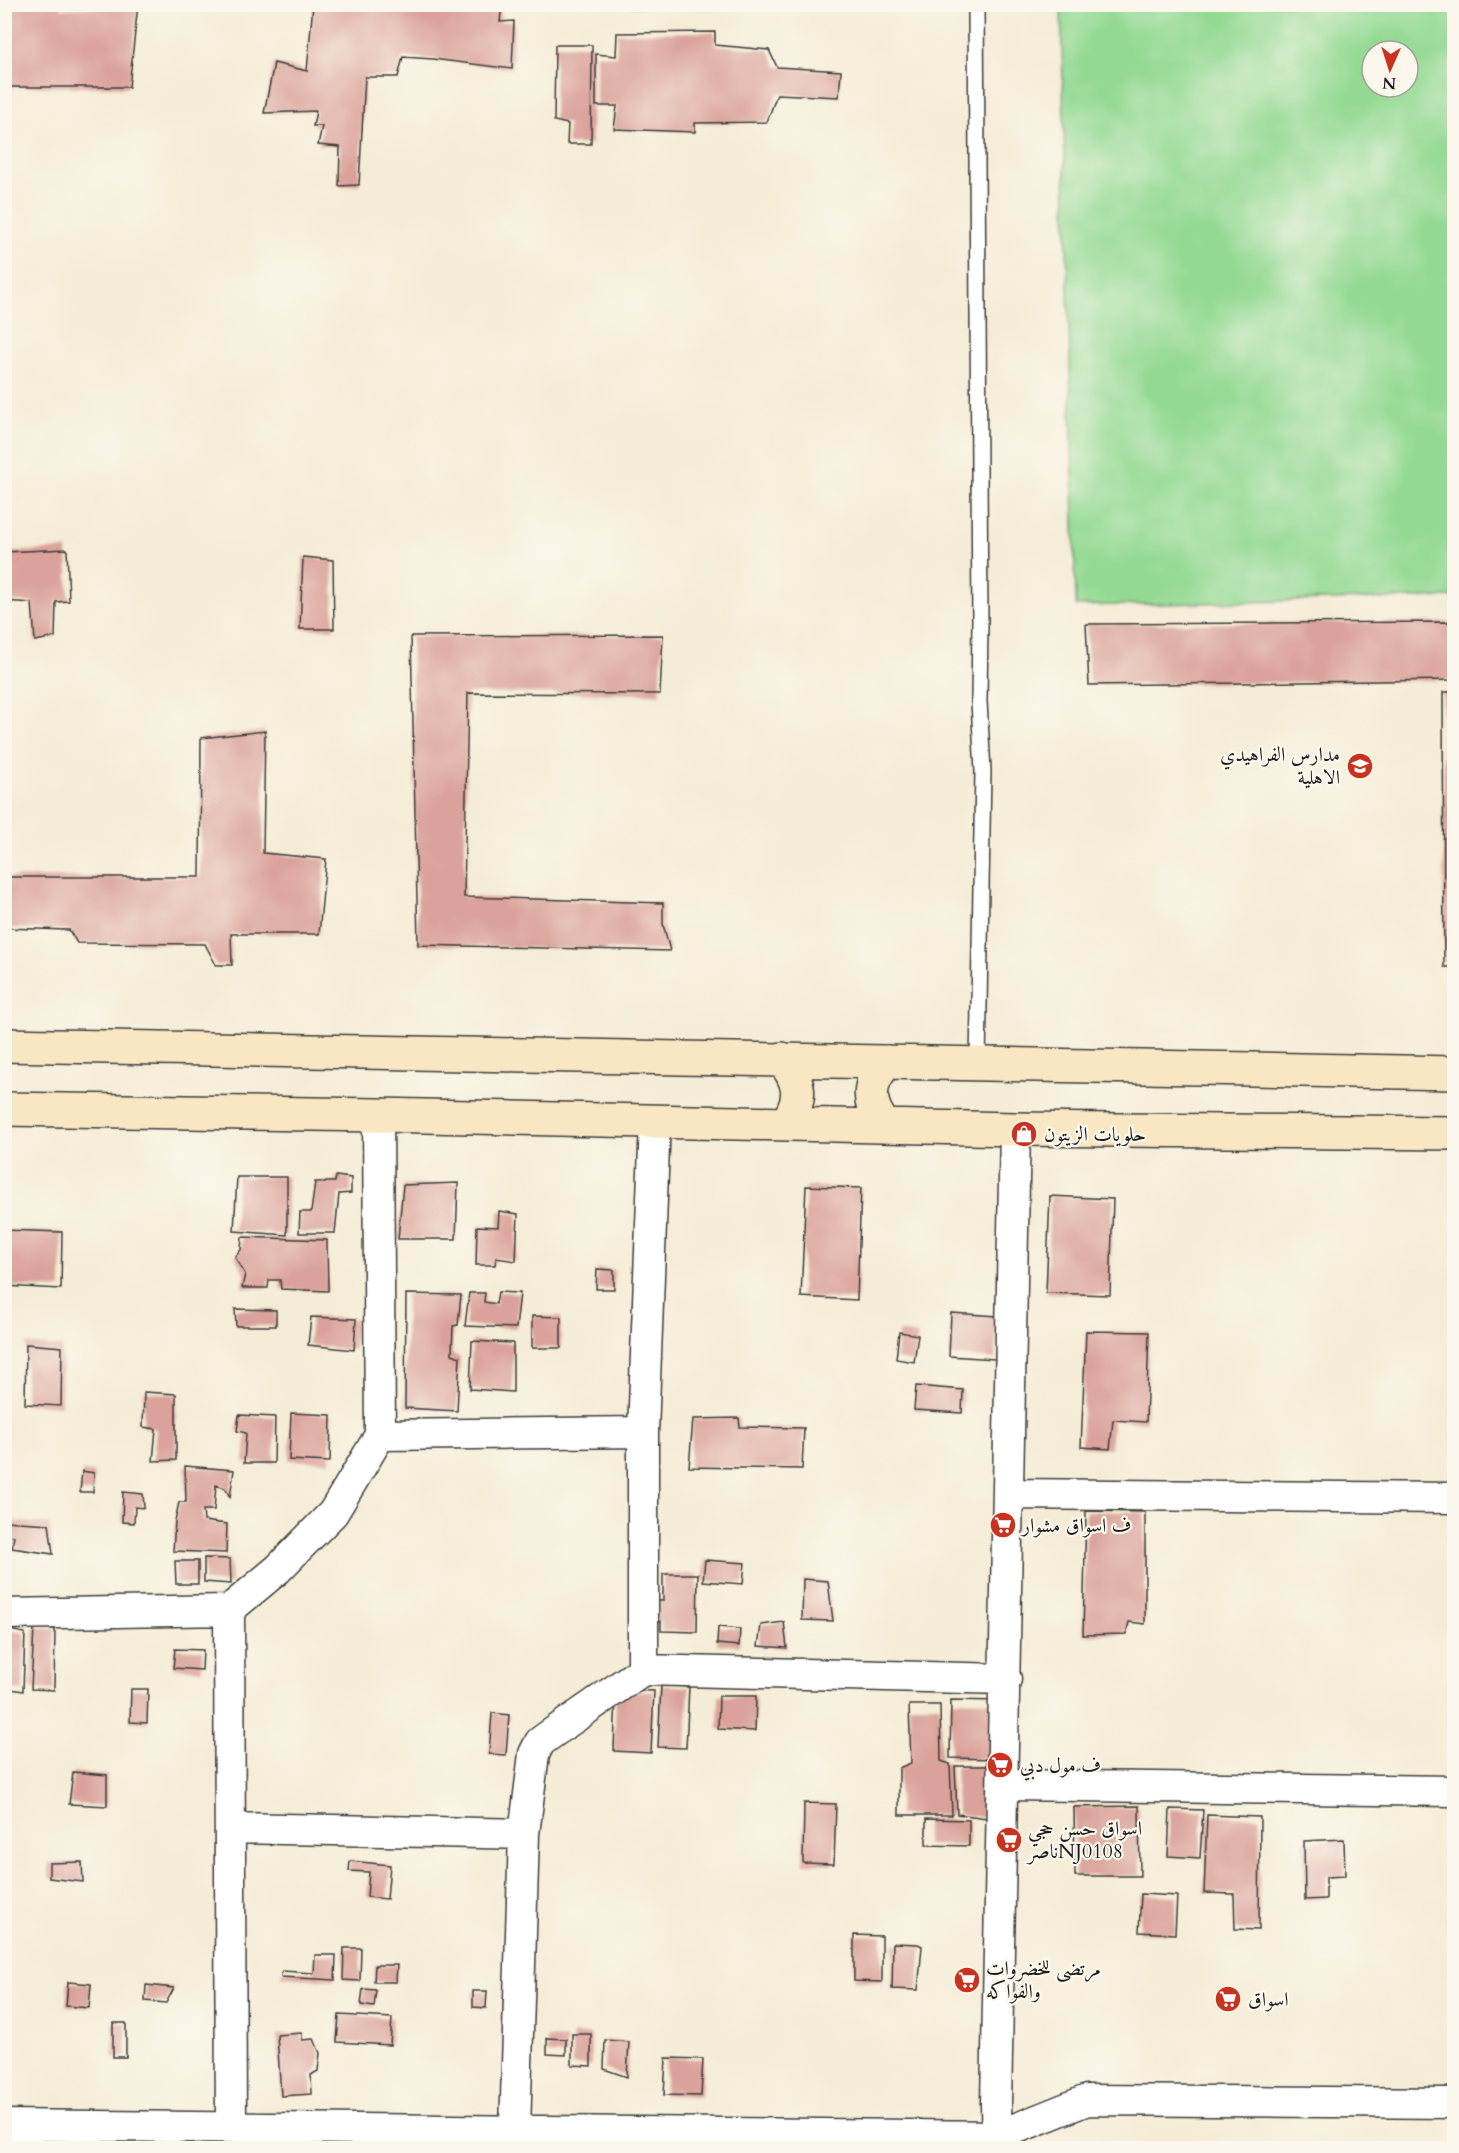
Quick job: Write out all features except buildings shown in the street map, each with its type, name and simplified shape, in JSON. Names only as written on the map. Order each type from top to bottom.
[{"type":"street","points":[[4,1045],[1455,1073]]},
{"type":"street","points":[[782,1059],[797,1084],[798,1098],[795,1112],[786,1124]]},
{"type":"street","points":[[885,1126],[873,1106],[871,1094],[873,1082],[888,1062]]},
{"type":"street","points":[[4,1109],[378,1114],[1015,1129],[1455,1133]]},
{"type":"street","points":[[4,1614],[229,1610],[278,1569],[333,1513],[380,1435],[378,1114]]},
{"type":"street","points":[[643,1670],[643,1432],[655,1121]]},
{"type":"street","points":[[1005,2144],[1003,1785],[1015,1129]]},
{"type":"street","points":[[380,1435],[643,1432]]},
{"type":"street","points":[[1009,1494],[1455,1498]]},
{"type":"street","points":[[229,1610],[231,2127]]},
{"type":"street","points":[[515,2131],[525,1834],[534,1754],[540,1743],[643,1670],[1006,1679]]},
{"type":"street","points":[[1003,1785],[1455,1791]]},
{"type":"street","points":[[230,1828],[525,1834]]},
{"type":"street","points":[[4,2125],[515,2131],[1005,2144],[1087,2100],[1455,2103]]},
{"type":"lane","points":[[976,4],[979,702],[983,771],[978,1064]]},
{"type":"green space","points":[[1061,5],[1454,5],[1454,597],[1076,606]]},
{"type":"place","name":"مدارس الفراهيدي الاهلية","points":[[1360,766]]},
{"type":"place","name":"حلويات الزيتون","points":[[1024,1134]]},
{"type":"place","name":"ف اسواق مشوار","points":[[1003,1525]]},
{"type":"place","name":"ف مول دبي","points":[[1000,1765]]},
{"type":"place","name":"اسواق حسن حجي ناصرNJ0108","points":[[1009,1840]]},
{"type":"place","name":"مرتضى للخضروات والفواكه","points":[[967,1980]]},
{"type":"place","name":"اسواق","points":[[1228,1999]]}]
